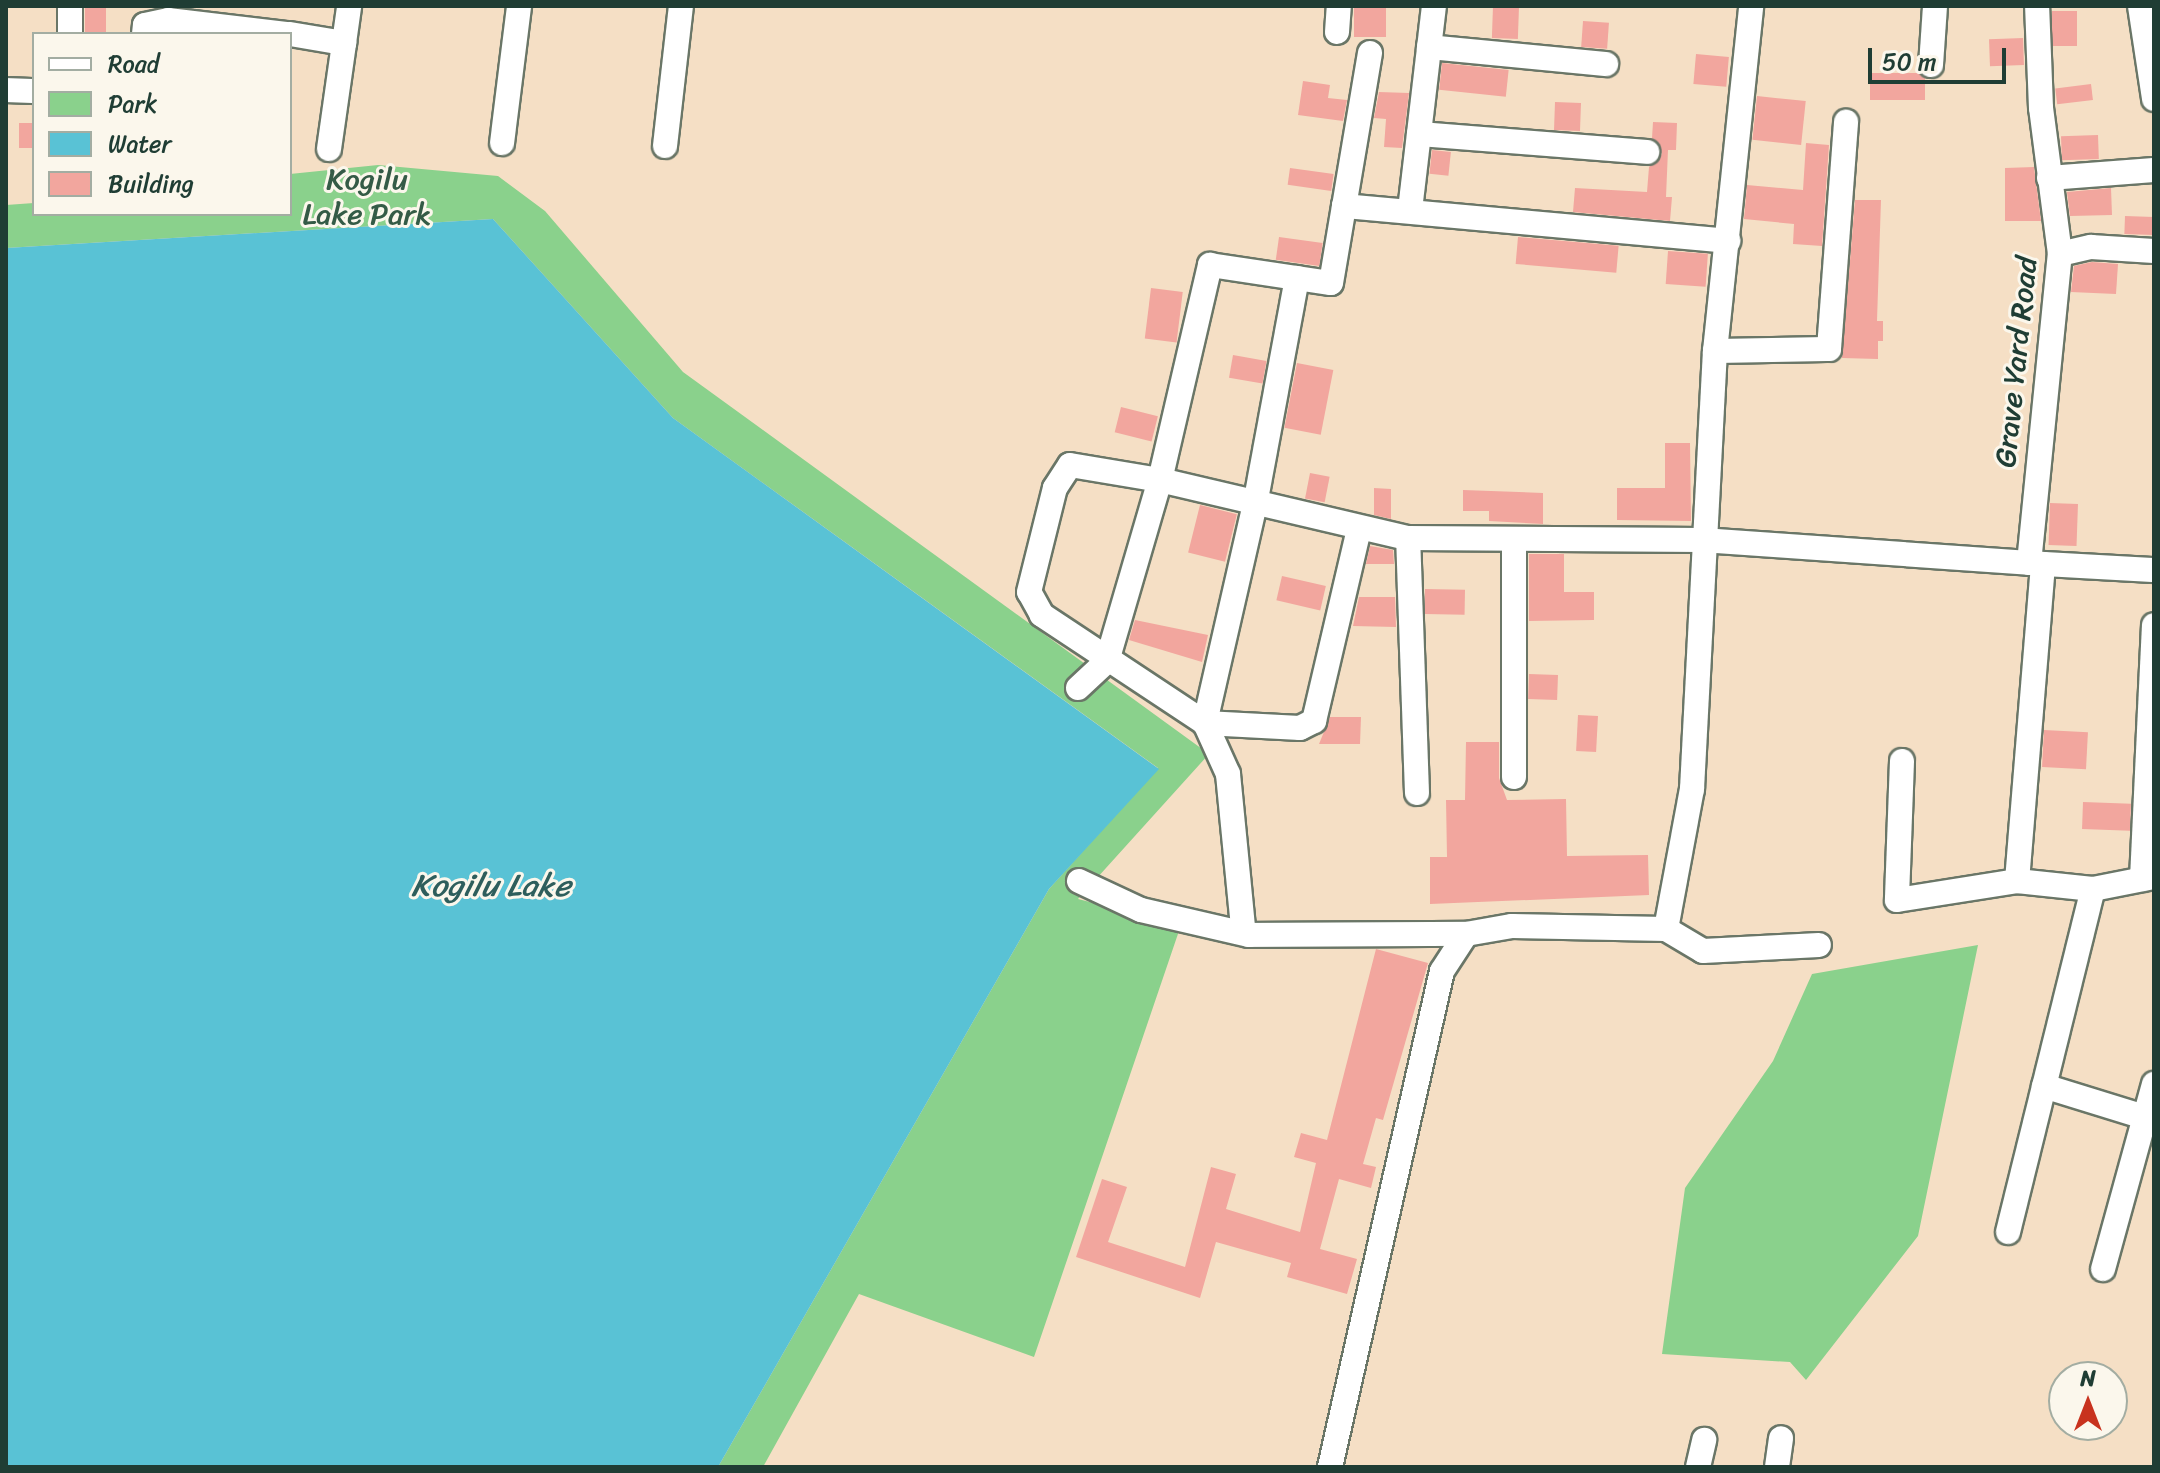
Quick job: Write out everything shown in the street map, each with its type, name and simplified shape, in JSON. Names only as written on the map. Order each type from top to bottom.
[{"type":"street","points":[[70,6],[70,32]]},
{"type":"street","points":[[329,149],[349,6]]},
{"type":"street","points":[[502,143],[519,6]]},
{"type":"street","points":[[665,146],[681,6]]},
{"type":"street","points":[[1337,32],[1339,6]]},
{"type":"street","points":[[1410,210],[1434,6]]},
{"type":"street","points":[[1666,929],[1692,789],[1702,540],[1715,351],[1751,6]]},
{"type":"street","points":[[1931,65],[1935,6]]},
{"type":"street","name":"Grave Yard Road","points":[[2017,881],[2056,259],[2060,254],[2049,178],[2037,6]]},
{"type":"street","points":[[2140,6],[2154,99]]},
{"type":"street","points":[[144,32],[145,25],[168,13],[277,32]]},
{"type":"street","points":[[292,34],[344,43]]},
{"type":"street","points":[[1429,47],[1606,64]]},
{"type":"street","points":[[1078,688],[1107,661],[1160,480],[1210,265],[1331,283],[1370,53]]},
{"type":"street","points":[[6,90],[32,91]]},
{"type":"street","points":[[1715,351],[1829,349],[1846,122]]},
{"type":"street","points":[[1419,134],[1647,152]]},
{"type":"street","points":[[2049,178],[2154,170]]},
{"type":"street","points":[[1344,206],[1728,241]]},
{"type":"street","points":[[2060,254],[2091,247],[2154,251]]},
{"type":"street","points":[[1243,926],[1228,774],[1205,723],[1255,504],[1297,278]]},
{"type":"street","points":[[1359,529],[1314,721],[1300,728],[1205,723],[1107,661],[1042,615],[1029,592],[1055,488],[1070,465],[1160,480],[1408,538],[1702,540],[2154,570]]},
{"type":"street","points":[[1408,538],[1417,793]]},
{"type":"street","points":[[1514,540],[1514,777]]},
{"type":"street","points":[[1902,761],[1897,900],[2017,881],[2093,889],[2148,878],[2154,625]]},
{"type":"street","points":[[1079,881],[1141,910],[1249,935],[1466,934],[1512,926],[1666,929],[1703,951],[1819,945]]},
{"type":"street","points":[[2008,1232],[2093,889]]},
{"type":"street","points":[[1330,1467],[1442,971],[1466,934]]},
{"type":"street","points":[[2103,1269],[2149,1118],[2154,1084]]},
{"type":"street","points":[[2044,1086],[2149,1118]]},
{"type":"street","points":[[1777,1467],[1781,1438]]},
{"type":"street","points":[[1698,1467],[1704,1440]]},
{"type":"green space","name":"Kogilu Lake Park","points":[[378,165],[498,176],[545,211],[683,372],[1209,754],[1078,899],[1181,925],[1034,1357],[859,1294],[763,1467],[718,1467],[1049,889],[1158,768],[673,418],[493,219],[6,248],[6,205],[32,203],[32,216],[292,216],[292,174]]},
{"type":"green space","points":[[1978,945],[1918,1236],[1806,1380],[1790,1362],[1662,1354],[1685,1188],[1773,1061],[1812,974]]},
{"type":"water","name":"Kogilu Lake","points":[[493,219],[673,418],[1159,769],[1049,889],[718,1467],[6,1467],[6,248]]},
{"type":"building","points":[[85,6],[106,6],[106,32],[85,32]]},
{"type":"building","points":[[1354,6],[1386,6],[1386,37],[1354,37]]},
{"type":"building","points":[[1493,6],[1519,7],[1518,39],[1492,38]]},
{"type":"building","points":[[2052,11],[2077,11],[2077,46],[2052,46]]},
{"type":"building","points":[[1583,21],[1609,23],[1607,49],[1581,47]]},
{"type":"building","points":[[2023,38],[2024,65],[1990,66],[1989,39]]},
{"type":"building","points":[[1696,54],[1729,57],[1726,87],[1693,84]]},
{"type":"building","points":[[1442,63],[1509,70],[1506,97],[1439,90]]},
{"type":"building","points":[[1870,73],[1919,73],[1925,78],[1925,100],[1870,100]]},
{"type":"building","points":[[1303,81],[1330,85],[1328,98],[1347,100],[1343,121],[1298,115]]},
{"type":"building","points":[[2091,84],[2093,100],[2057,104],[2055,88]]},
{"type":"building","points":[[1379,92],[1409,93],[1402,148],[1384,147],[1386,119],[1374,118]]},
{"type":"building","points":[[1757,96],[1806,101],[1801,145],[1752,140]]},
{"type":"building","points":[[1555,102],[1581,103],[1580,131],[1554,130]]},
{"type":"building","points":[[1653,122],[1677,123],[1676,150],[1668,150],[1666,197],[1672,197],[1670,221],[1573,212],[1575,188],[1647,192],[1649,167],[1662,154],[1652,138]]},
{"type":"building","points":[[19,123],[32,123],[32,148],[19,148]]},
{"type":"building","points":[[2098,135],[2099,159],[2062,160],[2061,136]]},
{"type":"building","points":[[1806,143],[1829,145],[1822,246],[1793,244],[1794,224],[1744,219],[1747,185],[1803,190]]},
{"type":"building","points":[[1432,150],[1451,152],[1448,176],[1429,174]]},
{"type":"building","points":[[2034,167],[2041,221],[2005,221],[2005,168]]},
{"type":"building","points":[[1290,168],[1334,174],[1331,191],[1288,185]]},
{"type":"building","points":[[2111,188],[2112,215],[2070,216],[2067,192]]},
{"type":"building","points":[[1855,200],[1881,200],[1877,321],[1883,321],[1883,341],[1878,341],[1878,359],[1842,358]]},
{"type":"building","points":[[2125,216],[2154,217],[2153,235],[2124,234]]},
{"type":"building","points":[[1279,237],[1323,243],[1319,266],[1276,260]]},
{"type":"building","points":[[1518,237],[1619,246],[1616,273],[1516,264]]},
{"type":"building","points":[[1668,251],[1708,254],[1706,287],[1666,284]]},
{"type":"building","points":[[2092,262],[2118,264],[2116,294],[2071,292],[2074,266]]},
{"type":"building","points":[[1151,288],[1183,292],[1177,343],[1145,339]]},
{"type":"building","points":[[1233,355],[1266,361],[1262,384],[1229,378]]},
{"type":"building","points":[[1297,363],[1333,370],[1321,435],[1284,428]]},
{"type":"building","points":[[1121,407],[1158,416],[1152,441],[1115,432]]},
{"type":"building","points":[[1665,443],[1690,443],[1691,521],[1617,520],[1617,488],[1665,488]]},
{"type":"building","points":[[1310,473],[1330,477],[1325,502],[1305,499]]},
{"type":"building","points":[[1374,488],[1391,489],[1391,519],[1374,515]]},
{"type":"building","points":[[1463,490],[1543,493],[1543,524],[1489,521],[1489,511],[1463,511]]},
{"type":"building","points":[[2050,503],[2078,504],[2077,546],[2049,545]]},
{"type":"building","points":[[1200,505],[1237,514],[1225,562],[1188,553]]},
{"type":"building","points":[[1370,546],[1393,550],[1394,564],[1366,564]]},
{"type":"building","points":[[1529,554],[1564,554],[1564,592],[1594,592],[1594,620],[1529,621]]},
{"type":"building","points":[[1282,576],[1326,586],[1320,610],[1276,600]]},
{"type":"building","points":[[1425,589],[1465,590],[1465,615],[1425,614]]},
{"type":"building","points":[[1359,597],[1395,597],[1396,627],[1353,626]]},
{"type":"building","points":[[1135,620],[1208,635],[1202,662],[1129,640]]},
{"type":"building","points":[[1529,674],[1558,675],[1557,700],[1528,699]]},
{"type":"building","points":[[1578,715],[1598,716],[1596,752],[1576,751]]},
{"type":"building","points":[[1330,717],[1361,717],[1360,744],[1319,744]]},
{"type":"building","points":[[2044,730],[2088,732],[2086,769],[2042,767]]},
{"type":"building","points":[[1466,742],[1499,742],[1499,778],[1507,800],[1566,799],[1567,856],[1648,855],[1649,895],[1430,904],[1430,857],[1447,857],[1446,800],[1465,800]]},
{"type":"building","points":[[2083,802],[2131,804],[2130,831],[2082,829]]},
{"type":"building","points":[[1376,949],[1428,963],[1383,1120],[1376,1118],[1363,1164],[1376,1167],[1371,1188],[1339,1179],[1320,1249],[1357,1259],[1347,1294],[1287,1277],[1291,1263],[1216,1242],[1200,1298],[1076,1257],[1102,1179],[1127,1187],[1108,1242],[1185,1267],[1211,1167],[1236,1174],[1226,1209],[1300,1232],[1316,1163],[1294,1157],[1301,1133],[1327,1140]]}]
